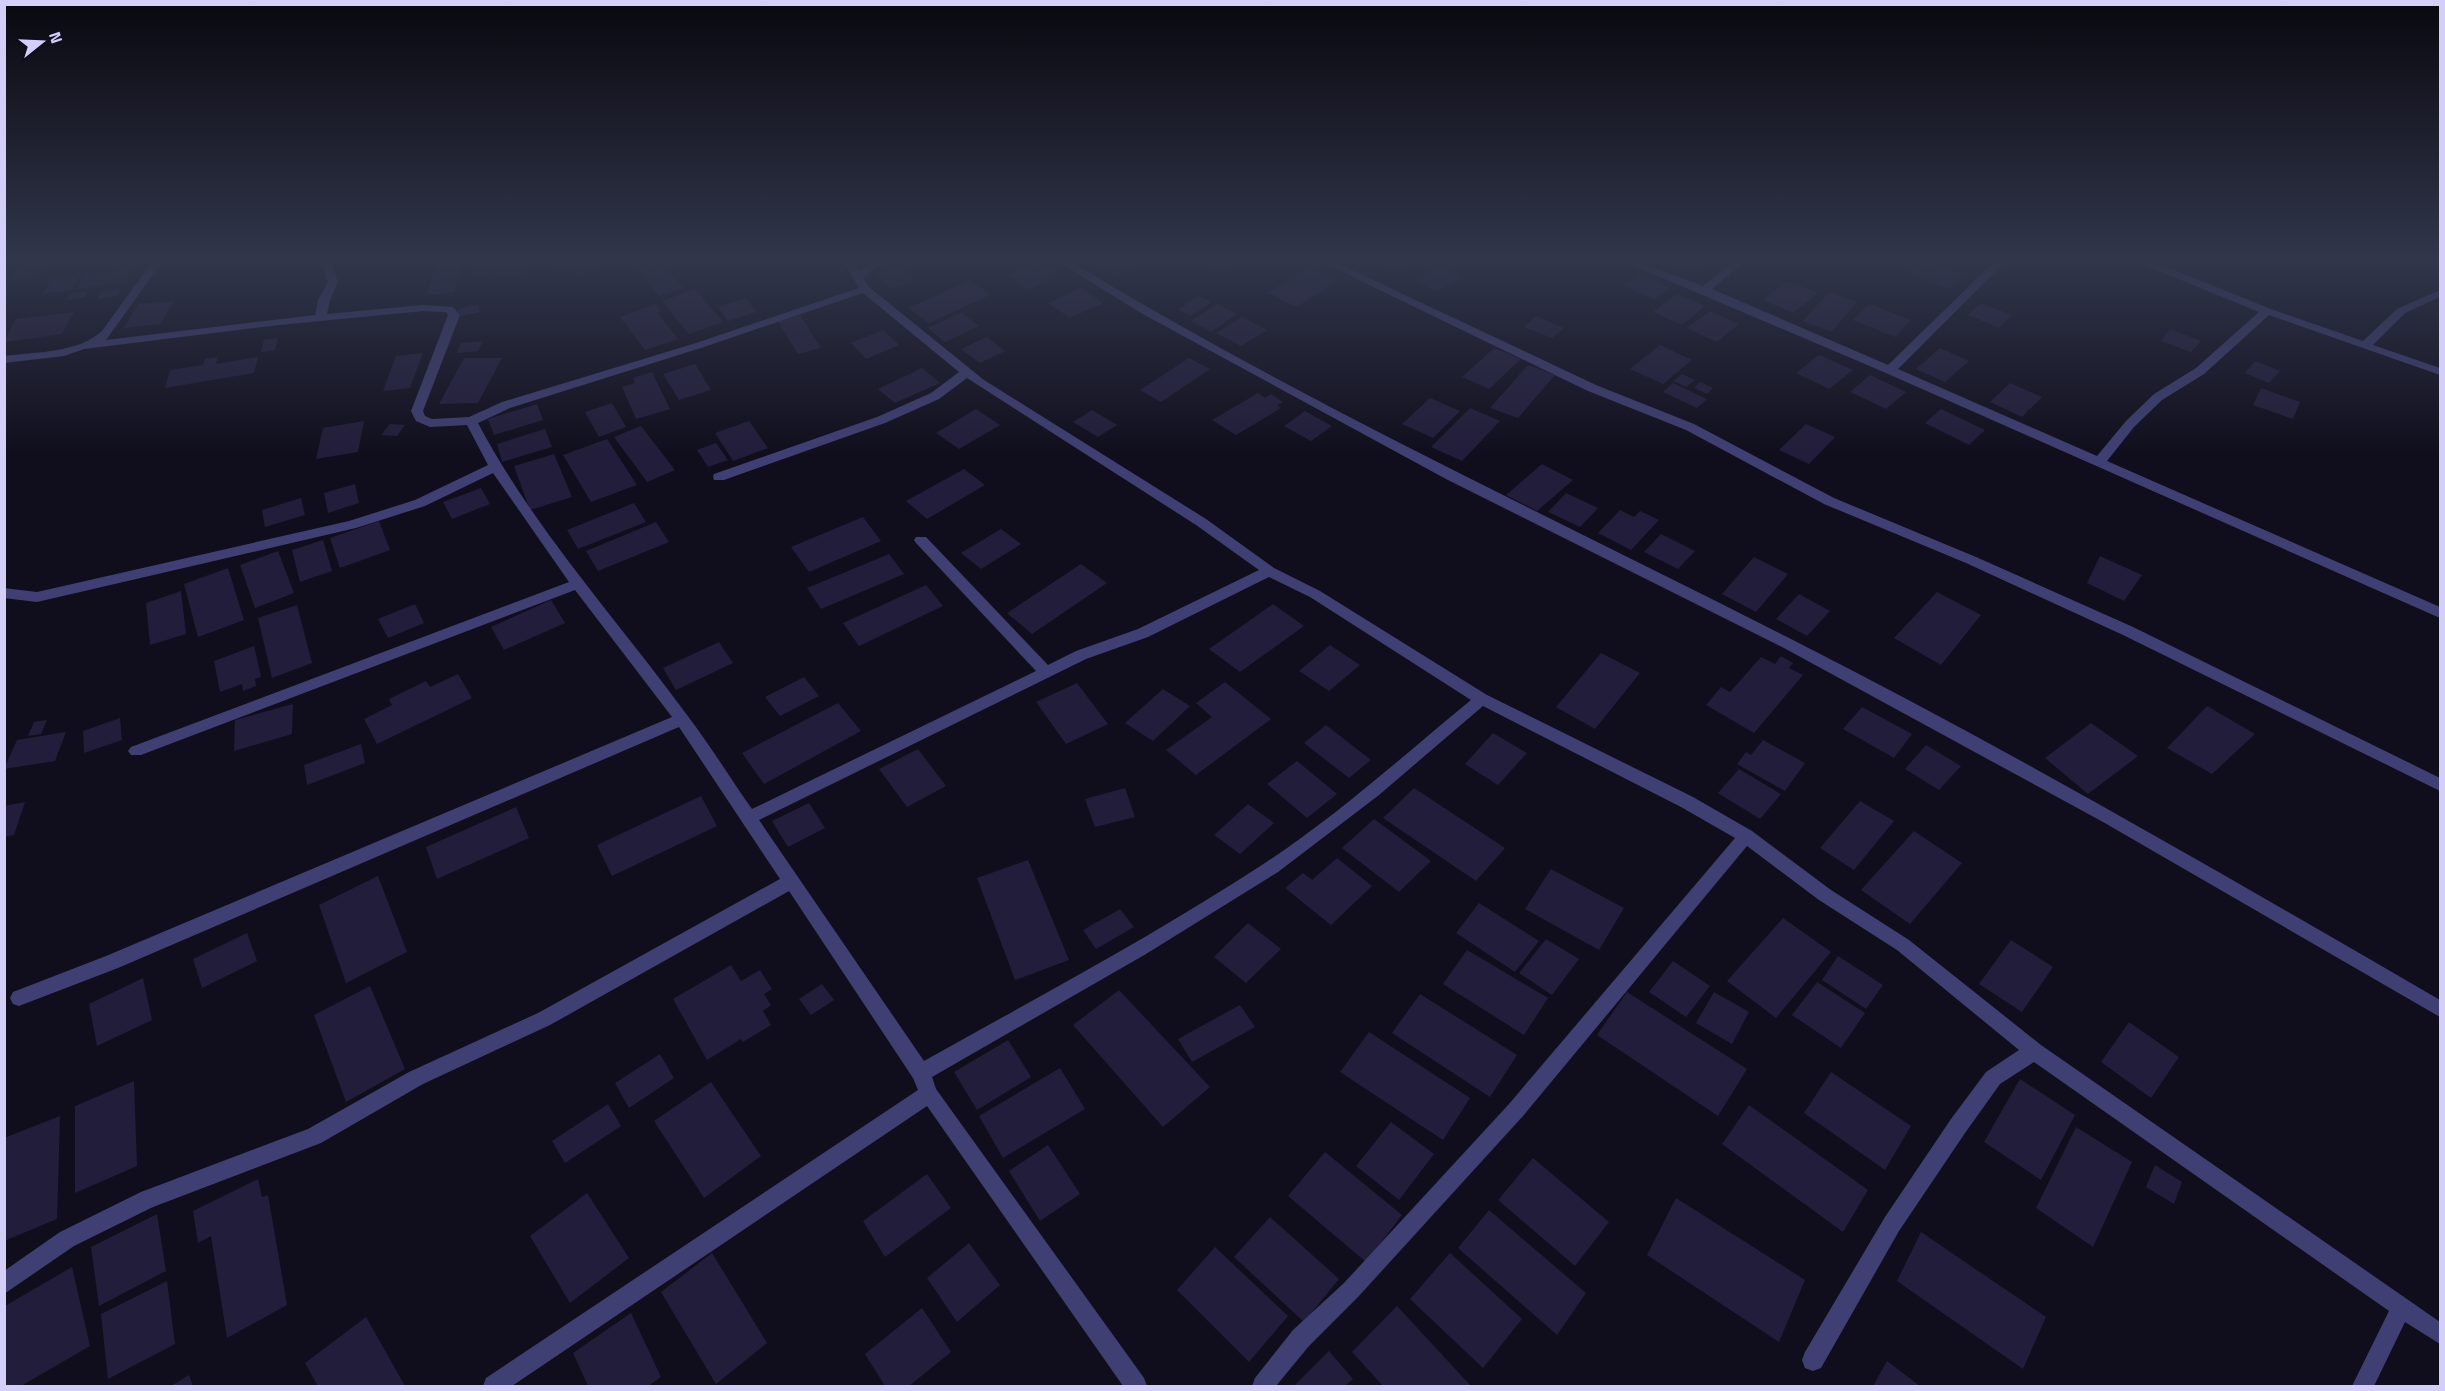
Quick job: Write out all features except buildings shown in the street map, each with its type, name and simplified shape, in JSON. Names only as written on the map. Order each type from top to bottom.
[{"type":"street","points":[[4,360],[64,352],[85,346],[98,341],[110,327]]},
{"type":"street","points":[[85,346],[245,327]]},
{"type":"street","points":[[449,327],[417,411],[420,418],[430,423],[471,421],[506,405],[753,327]]},
{"type":"street","points":[[912,327],[980,383],[1202,522],[1269,571],[1315,594],[1482,699],[1687,802],[1746,836],[1825,895],[1903,945],[2034,1051],[2440,1334]]},
{"type":"street","points":[[1175,327],[1451,476],[1789,644],[2109,817],[2440,1009]]},
{"type":"street","points":[[1465,327],[1592,388],[1690,427],[1829,501],[1971,560],[2128,631],[2440,785]]},
{"type":"street","points":[[1790,327],[2440,613]]},
{"type":"street","points":[[1890,370],[1933,327]]},
{"type":"street","points":[[2099,462],[2130,424],[2158,397],[2200,371],[2249,327]]},
{"type":"street","points":[[2312,327],[2440,372]]},
{"type":"street","points":[[2365,346],[2385,327]]},
{"type":"street","points":[[719,477],[881,420],[935,396],[967,372]]},
{"type":"street","points":[[471,421],[495,468],[578,584],[682,719],[921,1073],[929,1094],[1136,1386]]},
{"type":"street","points":[[4,593],[38,597],[351,525],[420,503],[495,468]]},
{"type":"street","points":[[921,540],[1046,672]]},
{"type":"street","points":[[748,818],[1081,655],[1143,633],[1269,571]]},
{"type":"street","points":[[136,751],[578,584]]},
{"type":"street","points":[[921,1073],[1140,949],[1272,867],[1373,790],[1482,699]]},
{"type":"street","points":[[19,998],[112,962],[682,719]]},
{"type":"street","points":[[1263,1386],[1301,1338],[1351,1290],[1516,1110],[1746,836]]},
{"type":"street","points":[[4,1284],[67,1239],[148,1199],[314,1136],[416,1078],[544,1019],[791,881]]},
{"type":"street","points":[[1813,1360],[1892,1224],[1958,1126],[1993,1078],[2034,1051]]},
{"type":"street","points":[[494,1386],[929,1094]]},
{"type":"street","points":[[2363,1386],[2401,1308]]}]
